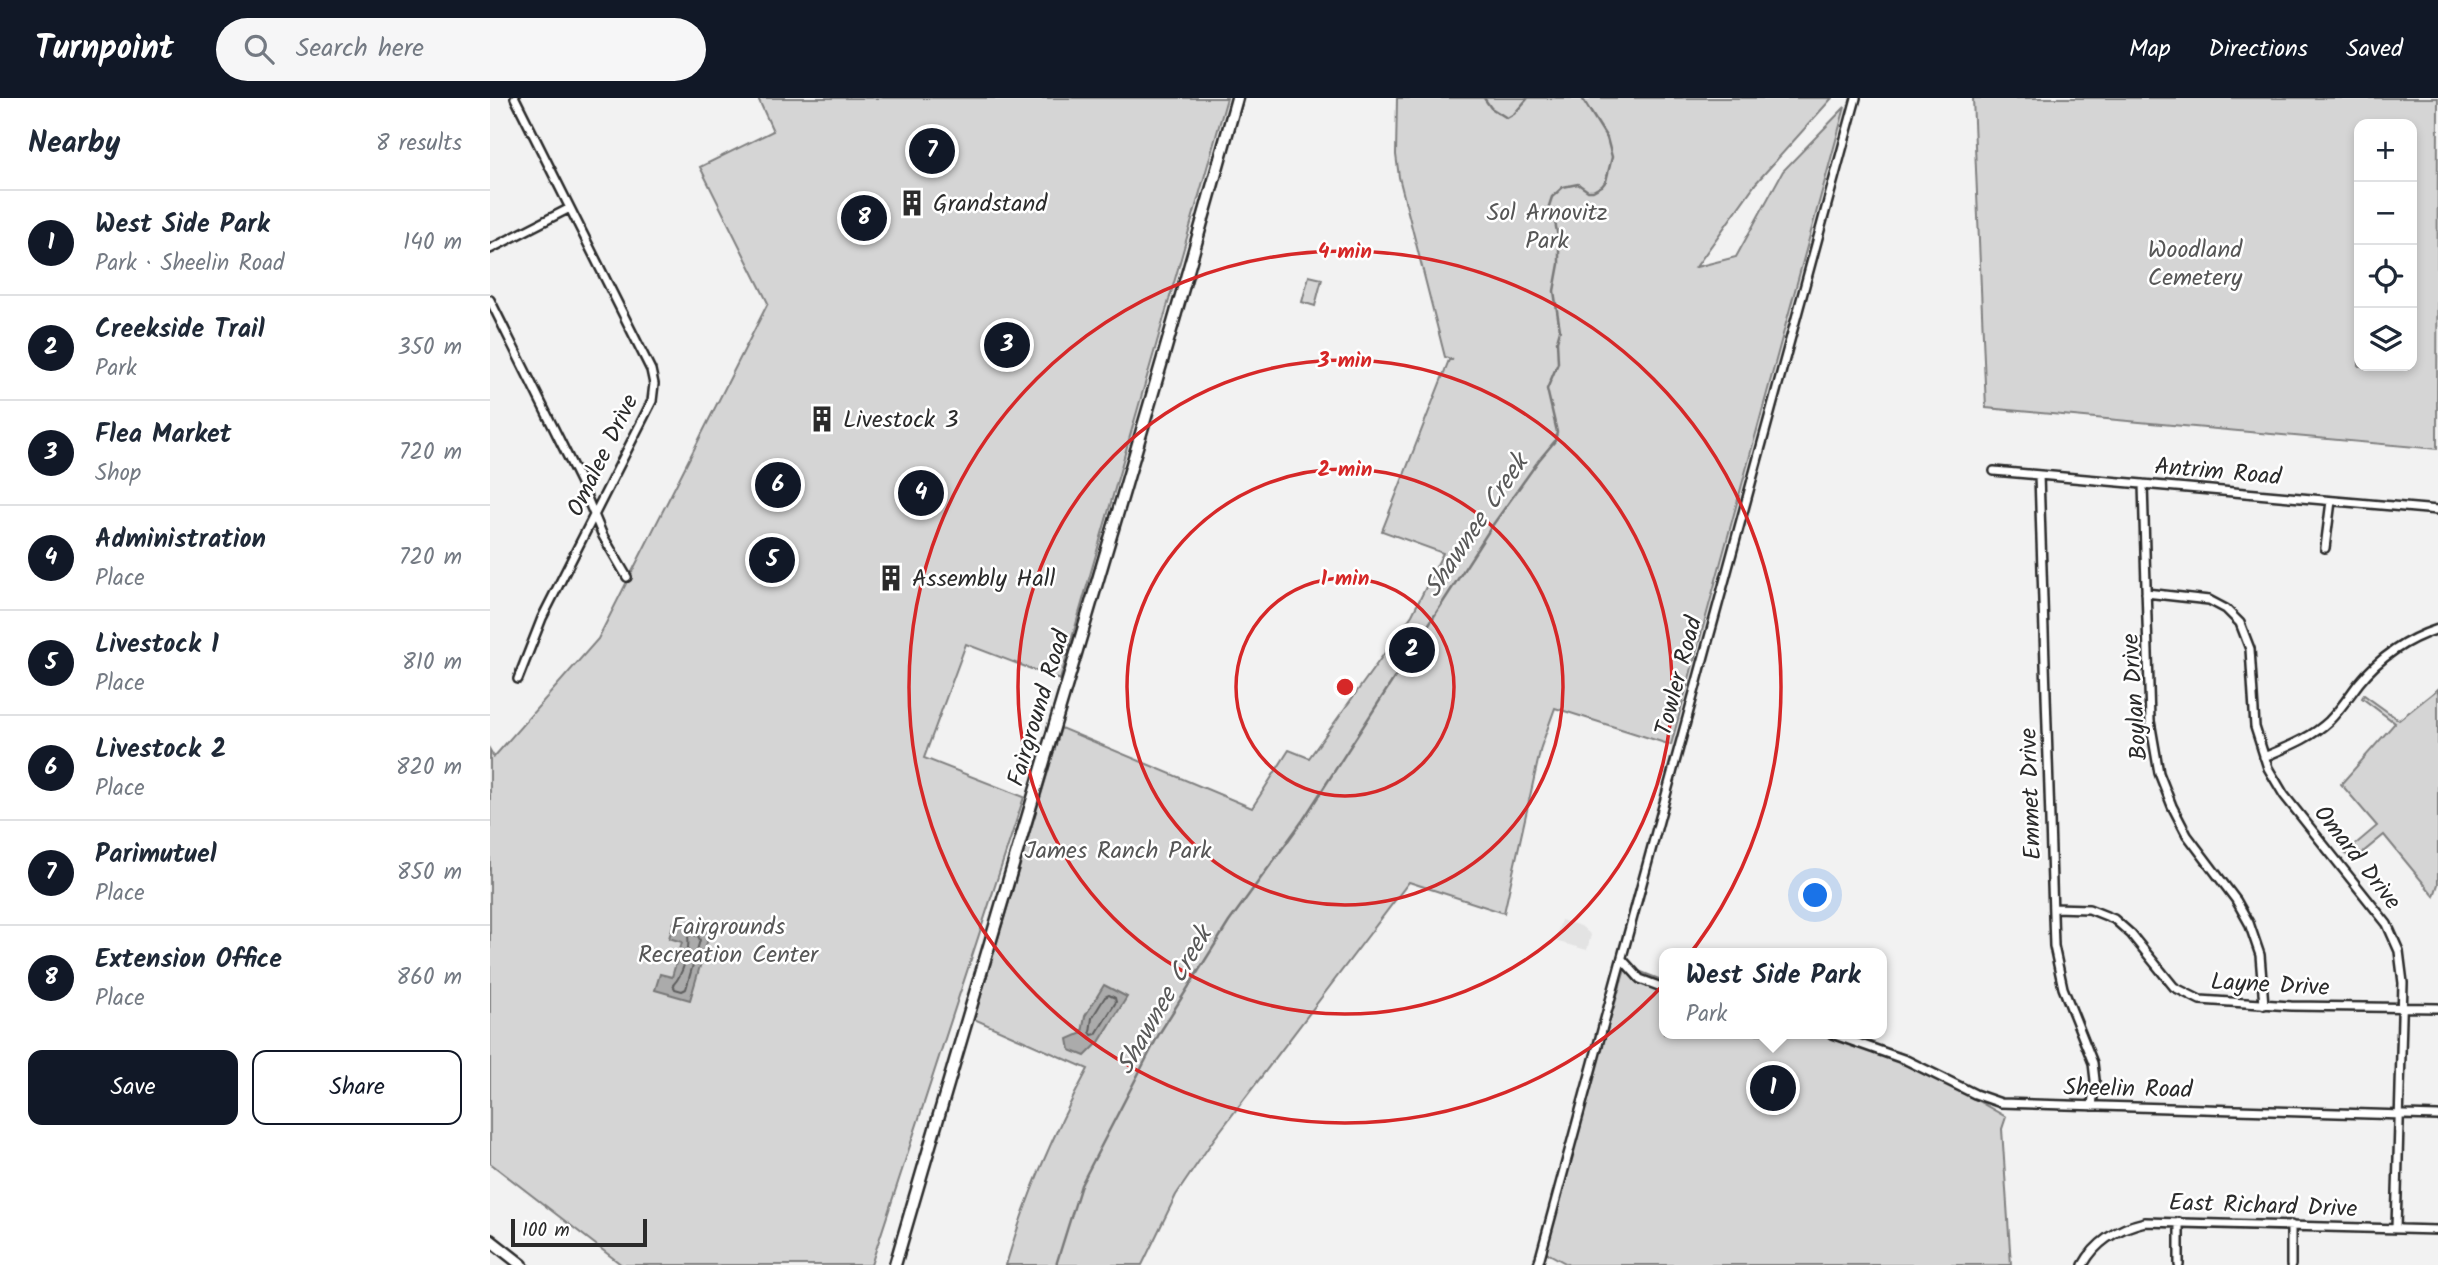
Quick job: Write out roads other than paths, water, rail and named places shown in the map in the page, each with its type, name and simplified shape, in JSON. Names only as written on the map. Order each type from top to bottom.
[{"type":"street","name":"Omalee Drive","points":[[515,98],[651,370],[654,383],[652,401],[542,618],[518,679]]},
{"type":"street","name":"Fairground Road","points":[[895,1265],[1113,533],[1237,98]]},
{"type":"street","name":"Towler Road","points":[[1538,1265],[1856,98]]},
{"type":"street","points":[[490,249],[570,208]]},
{"type":"street","points":[[490,300],[580,481],[603,536],[627,577]]},
{"type":"street","name":"Antrim Road","points":[[1994,471],[2438,510]]},
{"type":"street","name":"Emmet Drive","points":[[2039,475],[2054,946],[2067,1002],[2093,1063],[2095,1080],[2092,1106]]},
{"type":"street","name":"Boylan Drive","points":[[2143,484],[2150,721],[2160,773],[2172,806],[2187,835],[2236,900],[2249,923],[2260,956],[2264,1005]]},
{"type":"street","points":[[2325,548],[2331,501]]},
{"type":"street","name":"Omard Drive","points":[[2146,593],[2209,600],[2226,609],[2240,623],[2250,649],[2255,727],[2264,758],[2284,795],[2387,924],[2401,961],[2403,1009],[2396,1229]]},
{"type":"street","points":[[2264,758],[2319,729],[2336,714],[2368,673],[2388,654],[2438,629]]},
{"type":"street","name":"Layne Drive","points":[[2053,908],[2089,909],[2114,919],[2131,934],[2167,979],[2190,997],[2211,1003],[2438,1008]]},
{"type":"street","points":[[1622,959],[1640,979],[1659,986]]},
{"type":"street","name":"Sheelin Road","points":[[1846,1039],[1906,1060],[1988,1100],[2013,1104],[2438,1116]]},
{"type":"street","name":"East Richard Drive","points":[[2083,1265],[2106,1238],[2131,1225],[2154,1222],[2438,1230]]},
{"type":"street","points":[[2179,1222],[2179,1265]]},
{"type":"street","points":[[2291,1225],[2291,1265]]},
{"type":"street","points":[[490,1240],[522,1265]]},
{"type":"water","points":[[674,922],[710,932],[690,1000],[655,990],[660,974],[672,977],[682,942],[669,938]]},
{"type":"water","points":[[1104,985],[1127,997],[1099,1042],[1085,1056],[1070,1050],[1068,1039],[1082,1033],[1085,1016]]},
{"type":"waterway","name":"Shawnee Creek","points":[[1484,98],[1491,108],[1507,118],[1528,98]]},
{"type":"waterway","name":"Shawnee Creek","points":[[1056,1265],[1081,1185],[1159,1034],[1229,922],[1303,820],[1492,526],[1555,441],[1557,432],[1547,389],[1558,363],[1557,341],[1560,330],[1554,291],[1559,264],[1559,242],[1555,222],[1548,209],[1552,197],[1563,187],[1578,184],[1588,191],[1593,191],[1602,186],[1606,181],[1612,157],[1607,138],[1582,98]]},
{"type":"place","name":"Parimutuel","points":[[932,151]]},
{"type":"place","name":"Grandstand","points":[[912,203]]},
{"type":"place","name":"Extension Office","points":[[864,218]]},
{"type":"place","name":"Flea Market","points":[[1007,345]]},
{"type":"place","name":"Livestock 3","points":[[822,419]]},
{"type":"place","name":"Livestock 2","points":[[778,485]]},
{"type":"place","name":"Administration","points":[[921,493]]},
{"type":"place","name":"Livestock 1","points":[[772,560]]},
{"type":"place","name":"Assembly Hall","points":[[891,578]]},
{"type":"place","name":"Creekside Trail","points":[[1412,650]]},
{"type":"place","name":"West Side Park","points":[[1773,1088]]},
{"type":"park label","name":"Sol Arnovitz Park","points":[[1547,226]]},
{"type":"park label","name":"Woodland Cemetery","points":[[2195,263]]},
{"type":"park label","name":"James Ranch Park","points":[[1118,850]]},
{"type":"park label","name":"Fairgrounds Recreation Center","points":[[728,940]]}]
